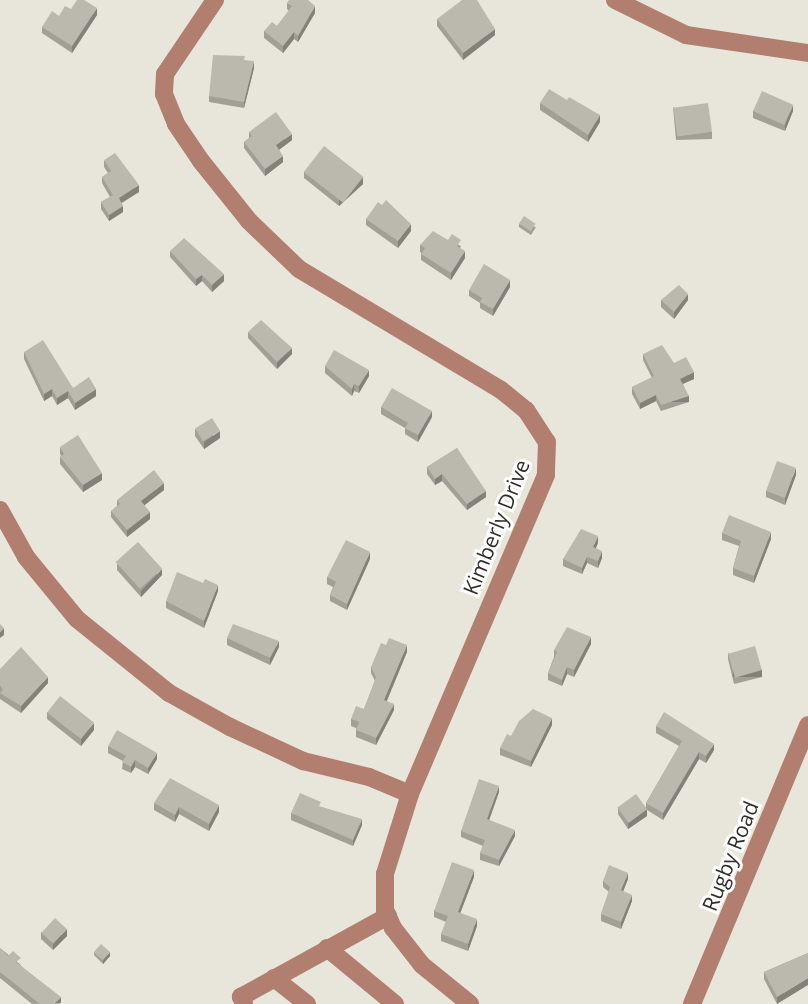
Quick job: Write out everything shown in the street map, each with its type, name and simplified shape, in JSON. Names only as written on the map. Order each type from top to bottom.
[{"type":"street","name":"Kimberly Drive","points":[[215,0],[165,74],[164,94],[176,124],[201,161],[249,221],[299,269],[501,390],[526,410],[547,442],[546,475],[411,793],[385,874],[388,916],[408,951],[470,1004]]},
{"type":"street","points":[[615,0],[686,35],[808,53]]},
{"type":"street","points":[[0,510],[26,557],[77,620],[169,693],[303,761],[369,777],[411,793]]},
{"type":"street","name":"Rugby Road","points":[[692,1004],[808,725]]},
{"type":"street","points":[[244,1004],[241,997],[388,916]]},
{"type":"street","points":[[327,948],[395,1004]]},
{"type":"street","points":[[274,978],[307,1004]]},
{"type":"building","points":[[77,0],[84,0],[97,8],[72,46],[42,27],[52,11],[59,16],[65,6],[71,9]]},
{"type":"building","points":[[289,0],[308,0],[315,6],[298,36],[294,32],[283,46],[264,31],[272,22],[277,26],[292,6],[287,3]]},
{"type":"building","points":[[462,0],[477,0],[495,29],[463,53],[437,19]]},
{"type":"building","points":[[213,55],[245,56],[244,60],[254,61],[244,102],[209,96]]},
{"type":"building","points":[[549,89],[600,115],[588,135],[540,103]]},
{"type":"building","points":[[762,91],[793,105],[784,125],[753,111]]},
{"type":"building","points":[[708,103],[712,132],[677,137],[673,108]]},
{"type":"building","points":[[276,112],[292,134],[276,145],[283,156],[265,169],[244,142],[252,136],[249,132]]},
{"type":"building","points":[[324,146],[363,177],[343,203],[304,172]]},
{"type":"building","points":[[115,153],[139,185],[119,198],[123,206],[109,215],[101,202],[113,195],[102,177],[111,171],[104,160]]},
{"type":"building","points":[[386,200],[411,224],[398,241],[366,219],[378,202],[382,205]]},
{"type":"building","points":[[524,216],[536,224],[531,231],[519,223]]},
{"type":"building","points":[[433,231],[448,240],[452,234],[461,240],[457,246],[465,251],[451,273],[421,254],[425,248],[420,245]]},
{"type":"building","points":[[184,238],[224,274],[212,285],[202,275],[196,279],[170,251]]},
{"type":"building","points":[[484,264],[510,280],[493,309],[480,302],[482,298],[469,290]]},
{"type":"building","points":[[679,285],[688,294],[674,312],[661,300]]},
{"type":"building","points":[[261,320],[292,348],[277,362],[248,332]]},
{"type":"building","points":[[43,340],[73,388],[89,377],[96,389],[75,403],[68,391],[57,398],[52,389],[44,394],[24,352]]},
{"type":"building","points":[[662,345],[674,363],[686,357],[694,372],[680,379],[689,396],[661,405],[656,395],[640,403],[632,387],[654,376],[643,354]]},
{"type":"building","points":[[334,350],[369,370],[359,386],[354,384],[352,389],[325,366]]},
{"type":"building","points":[[392,388],[432,411],[418,435],[405,428],[408,423],[381,407]]},
{"type":"building","points":[[212,418],[220,431],[203,441],[195,429]]},
{"type":"building","points":[[78,435],[102,473],[83,485],[60,457],[64,454],[60,447]]},
{"type":"building","points":[[457,448],[486,491],[467,504],[442,474],[435,479],[427,467]]},
{"type":"building","points":[[777,461],[796,468],[785,498],[766,491]]},
{"type":"building","points":[[154,470],[164,483],[141,501],[150,512],[127,530],[111,511],[120,504],[117,500]]},
{"type":"building","points":[[729,515],[771,532],[754,576],[733,568],[741,541],[722,533]]},
{"type":"building","points":[[581,529],[598,536],[593,547],[602,551],[598,561],[587,557],[582,568],[563,559]]},
{"type":"building","points":[[346,540],[370,552],[347,604],[330,595],[336,582],[327,577]]},
{"type":"building","points":[[138,542],[162,569],[140,589],[116,562]]},
{"type":"building","points":[[177,572],[203,583],[205,579],[218,585],[204,621],[166,601]]},
{"type":"building","points":[[233,624],[279,641],[270,658],[227,638]]},
{"type":"building","points":[[567,627],[591,637],[574,670],[567,667],[562,680],[548,673],[557,652],[554,650]]},
{"type":"building","points":[[389,638],[407,645],[384,700],[394,704],[376,738],[356,730],[359,722],[351,719],[356,706],[364,709],[376,677],[371,667],[381,643],[386,645]]},
{"type":"building","points":[[755,646],[762,670],[735,678],[728,654]]},
{"type":"building","points":[[21,647],[48,677],[21,706],[0,693],[3,690],[0,685],[0,669]]},
{"type":"building","points":[[60,696],[94,722],[81,739],[47,713]]},
{"type":"building","points":[[533,709],[552,718],[531,761],[500,748],[507,734],[511,736],[519,721]]},
{"type":"building","points":[[664,712],[714,744],[706,756],[699,752],[663,813],[646,803],[682,741],[656,726]]},
{"type":"building","points":[[117,730],[157,753],[148,768],[135,760],[131,767],[122,762],[126,756],[108,746]]},
{"type":"building","points":[[170,778],[219,805],[209,824],[179,807],[175,815],[154,803]]},
{"type":"building","points":[[479,779],[499,786],[487,819],[515,830],[499,860],[480,853],[485,840],[461,831]]},
{"type":"building","points":[[300,793],[321,802],[319,806],[362,819],[353,840],[291,813]]},
{"type":"building","points":[[636,794],[647,809],[629,823],[617,808]]},
{"type":"building","points":[[452,862],[474,870],[458,912],[477,919],[468,944],[441,934],[448,916],[434,911]]},
{"type":"building","points":[[609,865],[628,873],[621,890],[632,895],[621,922],[601,914],[610,887],[603,881]]},
{"type":"building","points":[[55,918],[67,929],[53,944],[41,933]]},
{"type":"building","points":[[101,944],[110,952],[103,960],[94,952]]},
{"type":"building","points":[[0,948],[8,956],[13,951],[21,958],[16,962],[61,997],[54,1004],[40,1004],[0,972]]},
{"type":"building","points":[[808,953],[808,978],[777,997],[764,972]]}]
